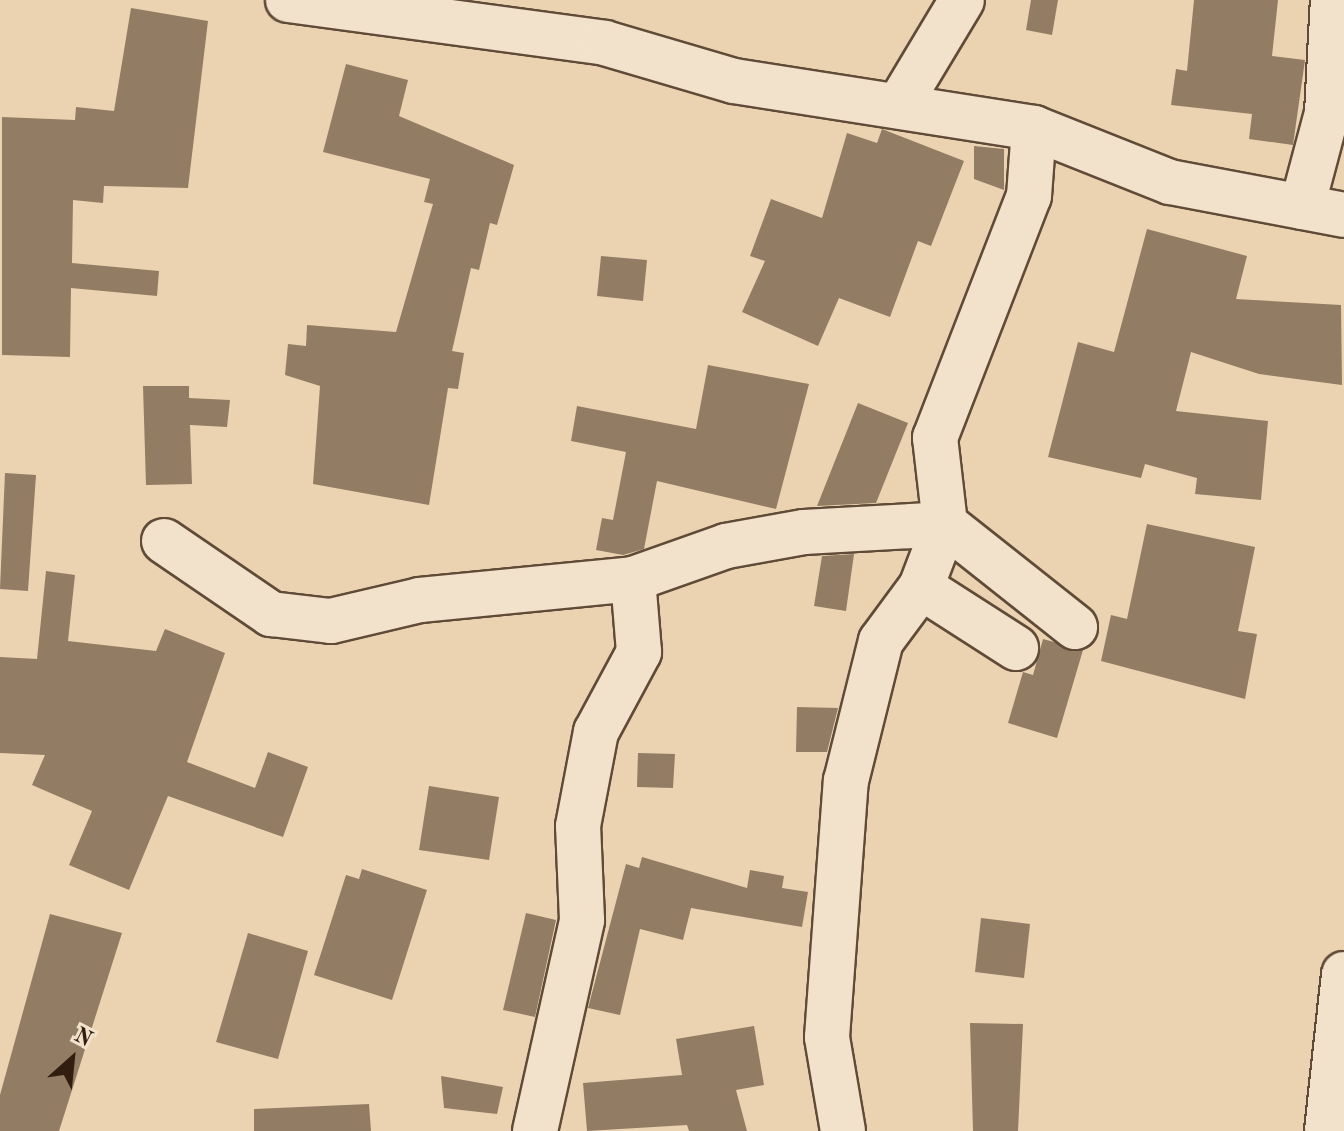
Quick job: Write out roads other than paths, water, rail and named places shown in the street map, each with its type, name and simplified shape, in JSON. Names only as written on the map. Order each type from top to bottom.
[{"type":"street","points":[[288,0],[605,43],[734,81],[1034,128],[1170,182],[1344,215]]},
{"type":"street","points":[[899,105],[962,0]]},
{"type":"street","points":[[1302,207],[1327,113],[1333,0]]},
{"type":"street","points":[[843,1131],[827,1037],[846,781],[881,641],[921,587],[945,524],[935,438],[1029,196],[1034,128]]},
{"type":"street","points":[[164,541],[271,614],[331,621],[420,600],[633,579],[773,538],[945,524],[1075,627]]},
{"type":"street","points":[[535,1131],[582,920],[578,826],[596,732],[639,652],[633,579]]},
{"type":"street","points":[[921,587],[1016,648]]},
{"type":"street","points":[[1327,1131],[1344,974]]}]
